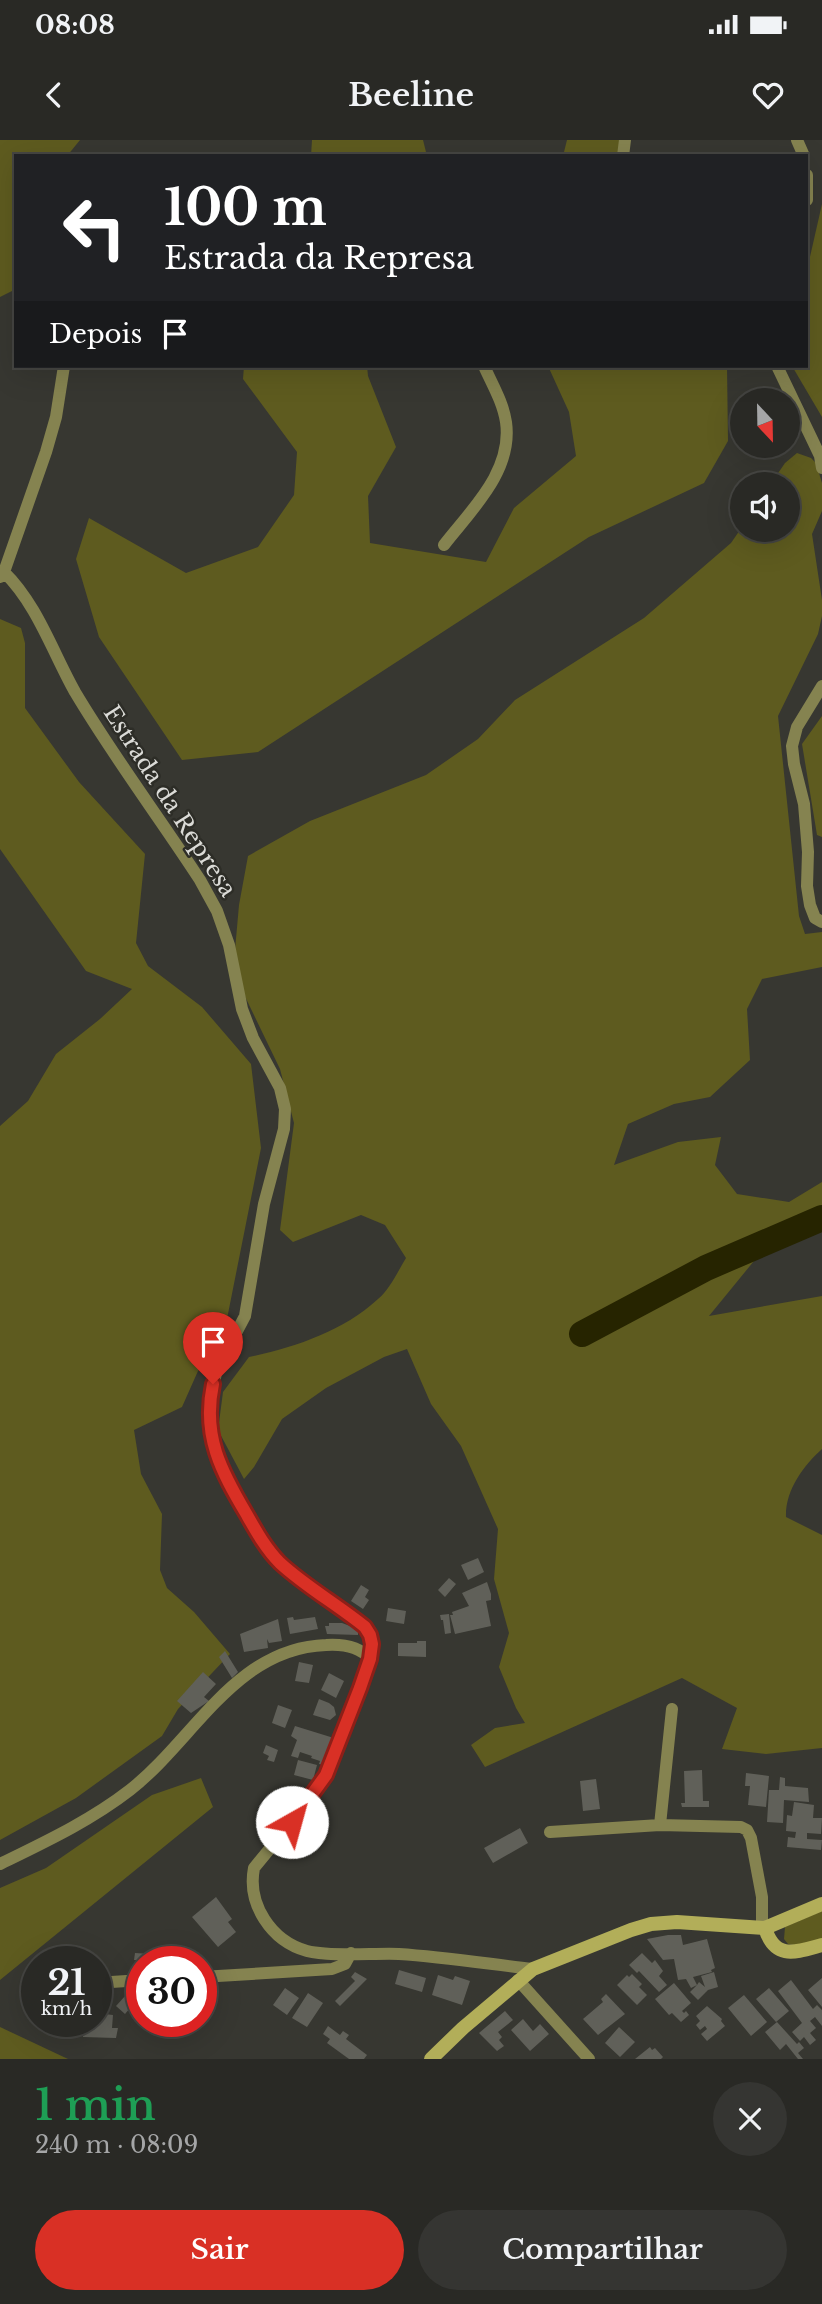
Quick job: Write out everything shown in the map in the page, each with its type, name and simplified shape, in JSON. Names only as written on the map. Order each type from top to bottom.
[{"type":"street","points":[[2,575],[46,452],[56,416],[64,368]]},
{"type":"street","points":[[444,545],[491,486],[502,461],[506,443],[506,422],[485,368]]},
{"type":"street","points":[[778,368],[820,456],[822,468]]},
{"type":"street","name":"Estrada da Represa","points":[[2,575],[16,583],[26,598],[76,693],[200,880],[217,911],[229,945],[242,1009],[253,1038],[280,1088],[285,1109],[284,1129],[264,1205],[245,1316],[217,1369],[210,1400],[211,1438],[214,1453],[226,1481],[261,1540],[279,1562],[365,1627],[372,1644],[370,1659]]},
{"type":"street","points":[[822,686],[797,727],[792,746],[804,804],[810,905],[815,918],[822,922]]},
{"type":"street","points":[[0,1864],[64,1833],[130,1790],[171,1752],[218,1699],[253,1667],[278,1654],[317,1645],[346,1646],[365,1652],[370,1659],[326,1775],[309,1801],[254,1868],[252,1881],[261,1916],[277,1935],[307,1951],[399,1954],[533,1969]]},
{"type":"street","points":[[660,1825],[672,1709]]},
{"type":"street","points":[[550,1832],[660,1825],[741,1827],[747,1830],[751,1838],[762,1898],[764,1928],[771,1942],[784,1952],[798,1952],[822,1945]]},
{"type":"street","points":[[431,2059],[533,1969],[631,1930],[651,1924],[691,1922],[764,1928],[822,1904]]},
{"type":"street","points":[[217,1976],[332,1969],[345,1964],[351,1953]]},
{"type":"street","points":[[519,1980],[589,2059]]},
{"type":"shaded area","points":[[0,140],[80,140],[69,154],[14,154],[14,290],[0,297]]},
{"type":"shaded area","points":[[312,140],[423,140],[426,154],[311,154]]},
{"type":"shaded area","points":[[567,140],[622,140],[620,154],[564,154]]},
{"type":"shaded area","points":[[822,204],[822,417],[793,368],[808,368],[808,266]]},
{"type":"shaded area","points":[[244,368],[367,368],[396,447],[368,496],[370,543],[486,562],[514,508],[576,456],[569,412],[549,368],[727,368],[728,441],[704,483],[589,537],[258,752],[182,760],[99,637],[76,559],[89,518],[186,573],[258,547],[294,495],[297,452],[243,379]]},
{"type":"shaded area","points":[[800,454],[811,458],[816,463],[822,483],[822,511],[812,534],[822,616],[818,634],[778,716],[799,916],[805,934],[822,932],[822,967],[762,979],[747,1009],[750,1060],[710,1097],[674,1104],[628,1124],[614,1165],[678,1142],[721,1137],[715,1165],[737,1194],[789,1202],[822,1182],[822,1209],[785,1223],[709,1316],[822,1296],[822,1449],[796,1480],[786,1507],[786,1517],[822,1535],[822,1748],[766,1754],[722,1749],[737,1708],[682,1678],[485,1767],[471,1745],[495,1728],[525,1723],[499,1667],[509,1633],[494,1579],[498,1529],[461,1446],[431,1404],[407,1349],[384,1357],[326,1388],[282,1419],[244,1479],[218,1430],[223,1392],[249,1357],[301,1343],[349,1321],[382,1295],[406,1258],[385,1225],[361,1215],[293,1242],[280,1230],[294,1123],[280,1069],[238,982],[235,950],[239,905],[248,856],[310,821],[426,775],[478,739],[515,700],[644,618],[732,542],[800,542],[800,472],[779,472],[791,458],[800,458]]},
{"type":"shaded area","points":[[0,619],[21,628],[25,643],[25,708],[79,782],[145,854],[136,943],[148,966],[202,1007],[251,1064],[261,1148],[223,1339],[198,1371],[182,1407],[134,1430],[141,1474],[162,1514],[160,1570],[167,1588],[194,1612],[230,1654],[178,1709],[162,1736],[76,1798],[0,1840],[0,1126],[28,1101],[56,1054],[132,989],[86,971],[0,849]]},
{"type":"shaded area","points":[[822,716],[822,837],[817,835],[802,744]]},
{"type":"shaded area","points":[[201,1778],[213,1807],[42,1946],[21,1946],[21,1963],[0,1980],[0,1888],[46,1868],[152,1795]]},
{"type":"shaded area","points":[[822,1911],[822,1941],[809,1946],[788,1944],[784,1939],[785,1927]]},
{"type":"shaded area","points":[[0,2027],[68,2059],[0,2059]]},
{"type":"building","points":[[478,1558],[484,1572],[468,1580],[461,1565]]},
{"type":"building","points":[[449,1578],[456,1584],[445,1597],[438,1590]]},
{"type":"building","points":[[487,1582],[491,1594],[491,1600],[486,1601],[491,1626],[455,1634],[450,1615],[469,1606],[462,1593]]},
{"type":"building","points":[[361,1585],[369,1590],[365,1597],[369,1600],[363,1609],[351,1601]]},
{"type":"building","points":[[388,1608],[406,1611],[404,1624],[386,1621]]},
{"type":"building","points":[[449,1614],[451,1633],[445,1634],[440,1615]]},
{"type":"building","points":[[293,1617],[294,1620],[315,1617],[318,1629],[290,1634],[287,1618]]},
{"type":"building","points":[[278,1619],[282,1641],[269,1643],[267,1639],[268,1648],[244,1652],[240,1634]]},
{"type":"building","points":[[329,1623],[342,1623],[358,1629],[358,1635],[327,1634],[325,1626],[329,1626]]},
{"type":"building","points":[[426,1641],[426,1657],[398,1656],[398,1643]]},
{"type":"building","points":[[225,1651],[238,1672],[232,1678],[219,1657]]},
{"type":"building","points":[[299,1662],[313,1665],[309,1683],[295,1681]]},
{"type":"building","points":[[203,1672],[216,1684],[204,1697],[209,1701],[191,1713],[177,1701]]},
{"type":"building","points":[[329,1673],[344,1681],[336,1698],[321,1690]]},
{"type":"building","points":[[319,1699],[334,1707],[336,1715],[330,1720],[313,1715]]},
{"type":"building","points":[[278,1705],[292,1710],[285,1728],[272,1723]]},
{"type":"building","points":[[295,1726],[337,1739],[324,1765],[311,1758],[312,1756],[300,1752],[298,1758],[291,1756],[297,1740],[291,1736]]},
{"type":"building","points":[[266,1745],[278,1750],[274,1762],[267,1760],[269,1756],[263,1753]]},
{"type":"building","points":[[298,1760],[317,1765],[313,1780],[294,1775]]},
{"type":"building","points":[[702,1770],[703,1801],[709,1801],[709,1807],[682,1807],[681,1803],[685,1803],[684,1771]]},
{"type":"building","points":[[746,1773],[769,1776],[766,1807],[748,1805],[750,1786],[745,1786]]},
{"type":"building","points":[[780,1777],[785,1778],[785,1786],[808,1788],[809,1802],[784,1800],[783,1823],[767,1822],[769,1790],[779,1790]]},
{"type":"building","points":[[596,1779],[600,1809],[583,1811],[580,1781]]},
{"type":"building","points":[[794,1802],[814,1805],[813,1818],[822,1818],[821,1834],[807,1833],[807,1839],[822,1840],[821,1850],[787,1847],[788,1837],[795,1838],[796,1832],[786,1831],[787,1815],[792,1816]]},
{"type":"building","points":[[520,1828],[528,1843],[493,1863],[484,1848]]},
{"type":"building","points":[[216,1897],[232,1919],[228,1922],[236,1932],[218,1947],[192,1917]]},
{"type":"building","points":[[681,1935],[683,1945],[707,1939],[715,1968],[712,1972],[693,1977],[697,1985],[691,1988],[686,1979],[678,1980],[674,1959],[663,1960],[647,1939]]},
{"type":"building","points":[[642,1953],[652,1963],[655,1960],[663,1971],[659,1976],[667,1985],[659,1992],[639,1971],[637,1973],[629,1965]]},
{"type":"building","points":[[399,1970],[426,1978],[422,1992],[395,1984]]},
{"type":"building","points":[[355,1972],[367,1979],[340,2006],[335,2001],[355,1981],[351,1977]]},
{"type":"building","points":[[714,1972],[718,1987],[708,1990],[698,2000],[690,1992],[699,1982],[705,1987],[701,1976]]},
{"type":"building","points":[[632,1974],[642,1984],[639,1987],[647,1995],[637,2005],[617,1985],[627,1975],[629,1977]]},
{"type":"building","points":[[438,1975],[453,1980],[455,1976],[470,1981],[462,2005],[432,1995]]},
{"type":"building","points":[[822,1978],[822,2007],[808,1990]]},
{"type":"building","points":[[791,1980],[813,2009],[817,2005],[822,2010],[822,2026],[815,2017],[810,2021],[816,2028],[810,2033],[816,2040],[810,2045],[804,2037],[800,2041],[792,2032],[802,2023],[778,1991]]},
{"type":"building","points":[[674,1983],[691,2003],[682,2011],[689,2015],[681,2022],[672,2013],[669,2015],[655,1999]]},
{"type":"building","points":[[285,1988],[299,1998],[287,2015],[273,2005]]},
{"type":"building","points":[[769,1988],[789,2011],[776,2022],[756,1999]]},
{"type":"building","points":[[308,1993],[323,2003],[307,2027],[292,2018]]},
{"type":"building","points":[[606,1994],[625,2014],[598,2035],[583,2019],[603,2002],[601,1999]]},
{"type":"building","points":[[126,1995],[125,2014],[116,2006]]},
{"type":"building","points":[[744,1995],[767,2022],[751,2036],[728,2008]]},
{"type":"building","points":[[707,2006],[722,2019],[725,2026],[707,2041],[701,2034],[707,2029],[705,2026],[700,2030],[696,2025],[700,2021],[696,2016]]},
{"type":"building","points":[[505,2011],[513,2020],[498,2032],[502,2037],[499,2040],[504,2046],[497,2051],[479,2033]]},
{"type":"building","points":[[523,2019],[533,2031],[540,2024],[549,2034],[530,2051],[511,2030]]},
{"type":"building","points":[[777,2022],[804,2048],[798,2053],[803,2059],[798,2059],[786,2044],[780,2050],[765,2032]]},
{"type":"building","points":[[328,2026],[340,2035],[343,2031],[349,2035],[346,2039],[367,2055],[364,2059],[349,2059],[327,2043],[330,2039],[323,2034]]},
{"type":"building","points":[[619,2027],[635,2042],[620,2057],[605,2043]]},
{"type":"building","points":[[112,2028],[118,2028],[116,2038],[83,2037],[112,2037]]},
{"type":"building","points":[[650,2047],[652,2050],[655,2048],[663,2057],[635,2059]]},
{"type":"waterway","points":[[582,1334],[706,1268],[822,1218]]},
{"type":"route","points":[[213,1384],[210,1400],[214,1453],[226,1481],[261,1540],[279,1562],[365,1627],[372,1644],[360,1688],[326,1775],[292,1822]]}]
